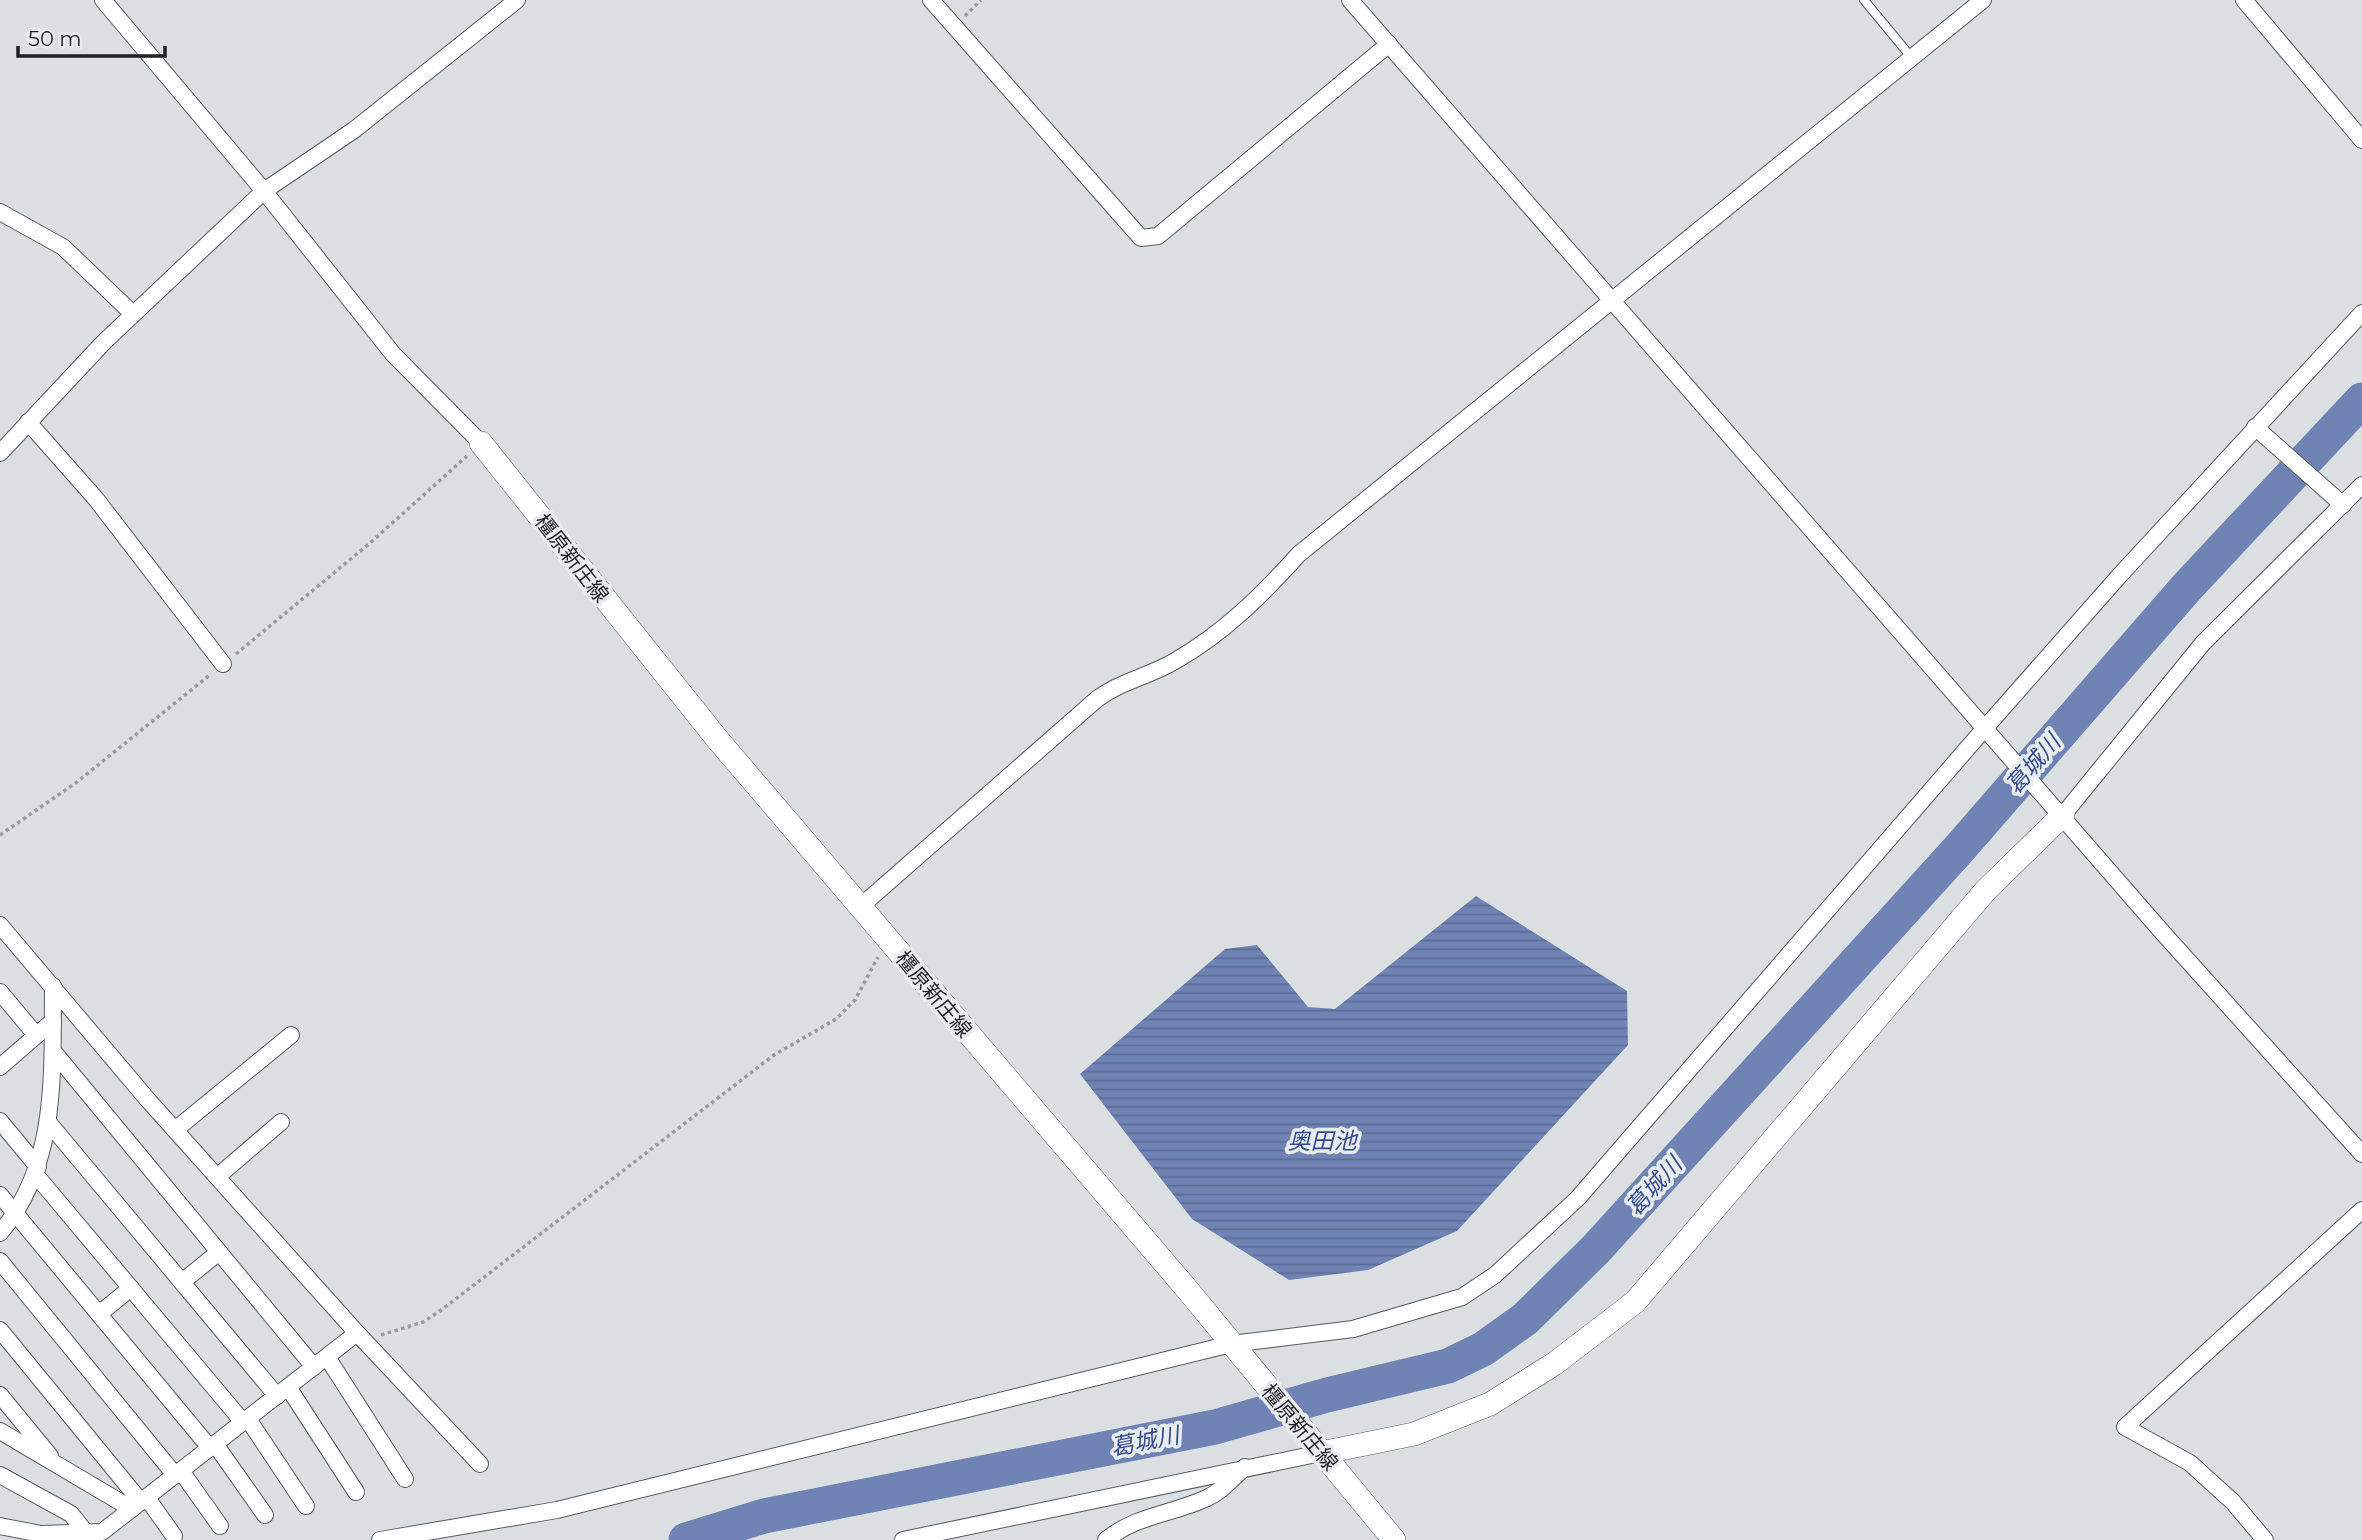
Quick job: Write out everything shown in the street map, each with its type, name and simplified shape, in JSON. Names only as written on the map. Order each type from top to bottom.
[{"type":"main road","name":"橿原新庄線","points":[[481,443],[718,740],[1394,1540]]},
{"type":"main road","points":[[1316,1447],[1414,1434],[1490,1404],[1554,1364],[1635,1302],[2058,809]]},
{"type":"street","points":[[103,0],[264,191],[393,354],[481,443]]},
{"type":"street","points":[[0,453],[133,314],[264,191],[354,130],[517,0]]},
{"type":"street","points":[[930,0],[1140,238],[1158,236],[1389,44]]},
{"type":"street","points":[[1350,0],[1610,301],[2362,1154]]},
{"type":"street","points":[[859,907],[1112,687],[1172,663],[1210,640],[1251,607],[1299,554],[1983,0]]},
{"type":"street","points":[[2244,0],[2362,140]]},
{"type":"street","points":[[0,212],[63,247],[133,314]]},
{"type":"street","points":[[380,1540],[557,1510],[1231,1344],[1353,1329],[1462,1297],[1495,1275],[1578,1198],[1988,731],[2261,432],[2361,313]]},
{"type":"street","points":[[28,422],[96,499],[223,664]]},
{"type":"street","points":[[2261,432],[2343,505]]},
{"type":"street","points":[[2058,809],[2203,643],[2362,485]]},
{"type":"street","points":[[0,925],[217,1177],[360,1337],[480,1464]]},
{"type":"street","points":[[0,1233],[15,1213],[36,1171],[48,1122],[54,986]]},
{"type":"street","points":[[0,992],[36,1035]]},
{"type":"street","points":[[1,1064],[53,1021]]},
{"type":"street","points":[[176,1130],[291,1035]]},
{"type":"street","points":[[53,1051],[314,1367]]},
{"type":"street","points":[[0,1121],[36,1171],[131,1288],[245,1420],[306,1506]]},
{"type":"street","points":[[48,1122],[182,1282],[283,1392],[356,1492]]},
{"type":"street","points":[[217,1177],[281,1122]]},
{"type":"street","points":[[0,1195],[213,1446],[265,1516]]},
{"type":"street","points":[[2265,1540],[2233,1502],[2190,1463],[2124,1427],[2362,1210]]},
{"type":"street","points":[[182,1282],[219,1252]]},
{"type":"street","points":[[0,1261],[220,1526]]},
{"type":"street","points":[[99,1314],[131,1288]]},
{"type":"street","points":[[0,1330],[140,1503],[174,1536]]},
{"type":"street","points":[[0,1526],[41,1534],[102,1532],[327,1357],[360,1337]]},
{"type":"street","points":[[327,1357],[405,1479]]},
{"type":"street","points":[[0,1395],[57,1465]]},
{"type":"street","points":[[0,1432],[57,1465],[140,1503]]},
{"type":"street","points":[[903,1540],[1245,1466],[1316,1447]]},
{"type":"street","points":[[1106,1540],[1119,1529],[1142,1518],[1209,1497],[1245,1466]]},
{"type":"street","points":[[0,1475],[71,1514],[88,1534]]},
{"type":"lane","points":[[1864,0],[1912,58]]},
{"type":"path","points":[[0,835],[77,782],[223,664],[370,542],[481,443]]},
{"type":"path","points":[[360,1337],[423,1322],[440,1311],[774,1055],[836,1019],[855,1000],[888,940]]},
{"type":"water","name":"奥田池","points":[[1476,896],[1627,991],[1628,1045],[1457,1231],[1368,1270],[1289,1280],[1192,1219],[1080,1074],[1225,949],[1257,945],[1308,1007],[1335,1009]]},
{"type":"waterway","name":"葛城川","points":[[686,1540],[764,1516],[1215,1427],[1327,1395],[1448,1366],[1483,1349],[1525,1319],[1596,1249],[1959,849],[2187,587],[2362,400]]}]
